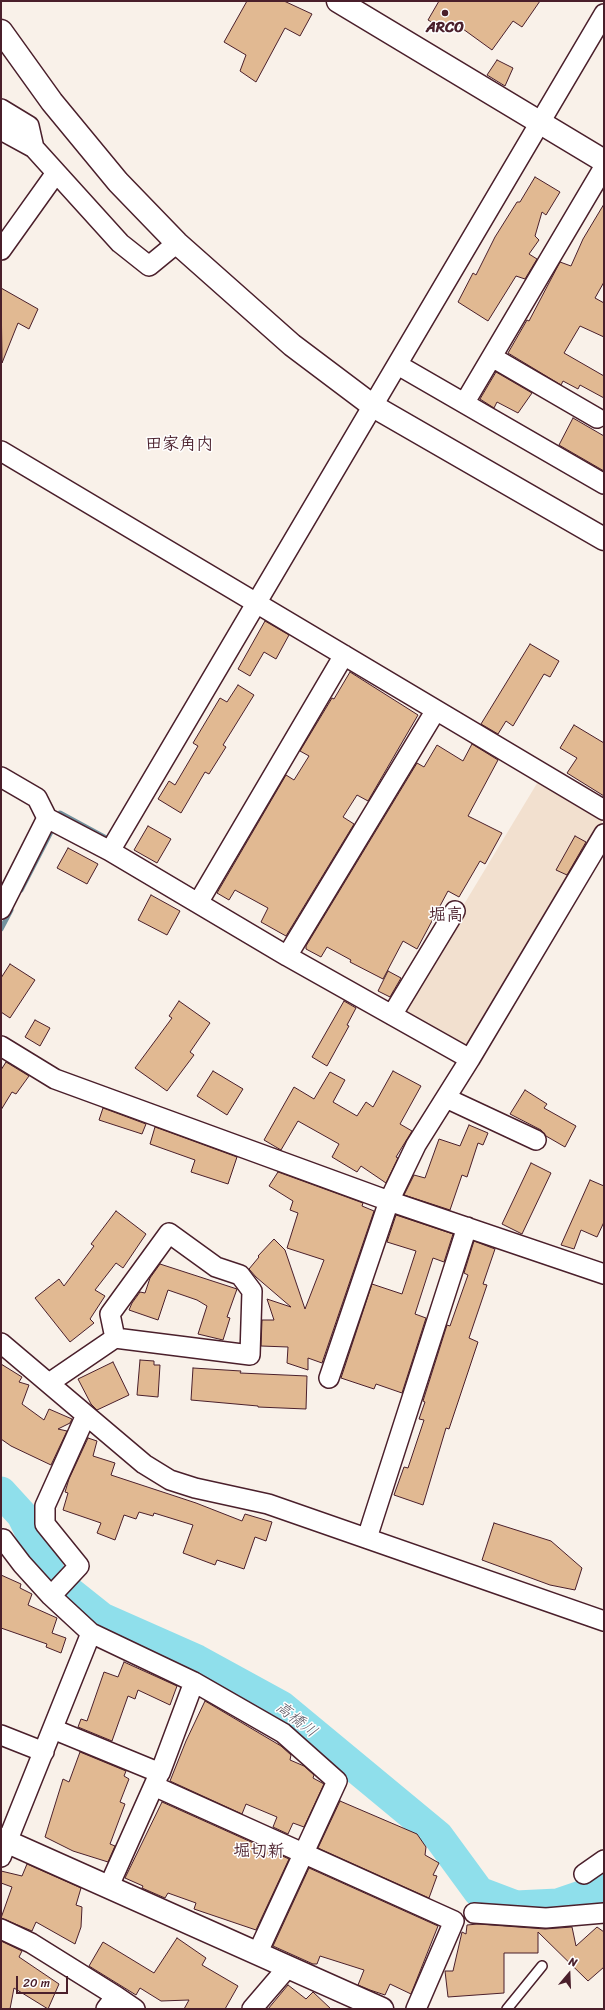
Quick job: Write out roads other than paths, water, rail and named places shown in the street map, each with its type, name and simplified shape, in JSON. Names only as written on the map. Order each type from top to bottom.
[{"type":"street","points":[[338,1],[604,161]]},
{"type":"street","points":[[110,851],[604,14]]},
{"type":"street","points":[[1,31],[52,102],[118,182],[177,243],[292,345],[373,406],[604,539]]},
{"type":"street","points":[[1,109],[29,126],[34,148]]},
{"type":"street","points":[[1,130],[34,148],[120,243],[149,266],[177,243]]},
{"type":"street","points":[[465,402],[604,167]]},
{"type":"street","points":[[1,250],[56,173]]},
{"type":"street","points":[[492,357],[602,415]]},
{"type":"street","points":[[398,364],[604,484]]},
{"type":"street","points":[[1,451],[604,810]]},
{"type":"street","points":[[198,903],[344,654]]},
{"type":"street","points":[[287,956],[436,710]]},
{"type":"street","points":[[1,777],[37,798],[47,818],[110,851],[287,956],[470,1059]]},
{"type":"street","points":[[1,909],[47,818]]},
{"type":"street","points":[[328,1378],[390,1201],[416,1145],[470,1059],[604,834]]},
{"type":"street","points":[[392,1015],[455,910]]},
{"type":"street","points":[[1,1046],[56,1079],[390,1201],[604,1274]]},
{"type":"street","points":[[446,1098],[536,1140]]},
{"type":"street","points":[[367,1538],[467,1227]]},
{"type":"street","points":[[49,1383],[114,1338],[250,1355],[252,1291],[240,1275],[216,1267],[169,1233],[110,1314],[114,1338]]},
{"type":"street","points":[[1,1342],[144,1464],[170,1480],[195,1488],[268,1504],[604,1621]]},
{"type":"street","points":[[51,1596],[79,1566],[45,1524],[45,1506],[86,1415]]},
{"type":"street","points":[[2,1535],[22,1564],[51,1596],[91,1633],[194,1682],[283,1733],[337,1781],[258,1952]]},
{"type":"street","points":[[91,1633],[44,1752],[3,1846],[109,1886],[382,2009]]},
{"type":"street","points":[[109,1886],[157,1779],[194,1682]]},
{"type":"street","points":[[53,1729],[157,1779],[304,1853],[454,1921],[416,2009]]},
{"type":"street","points":[[1,1735],[44,1752]]},
{"type":"street","points":[[584,1874],[604,1860]]},
{"type":"street","points":[[474,1913],[546,1918],[604,1913]]},
{"type":"street","points":[[1,1929],[31,1943],[111,2002],[135,2009]]},
{"type":"street","points":[[252,2009],[288,1967]]},
{"type":"lane","points":[[506,2009],[542,1966]]},
{"type":"waterway","points":[[57,819],[60,813],[108,839]]},
{"type":"waterway","points":[[21,890],[54,826]]},
{"type":"waterway","points":[[1,929],[11,910]]},
{"type":"waterway","name":"高橋川","points":[[1,1492],[22,1515],[53,1579],[102,1618],[197,1660],[281,1706],[438,1836],[479,1892],[516,1906],[558,1904],[596,1891],[604,1885]]},
{"type":"place","name":"ARCO","points":[[445,13]]},
{"type":"district","name":"田家角内","points":[[179,445]]},
{"type":"district","name":"堀高","points":[[446,916]]},
{"type":"district","name":"堀切新","points":[[259,1852]]}]
